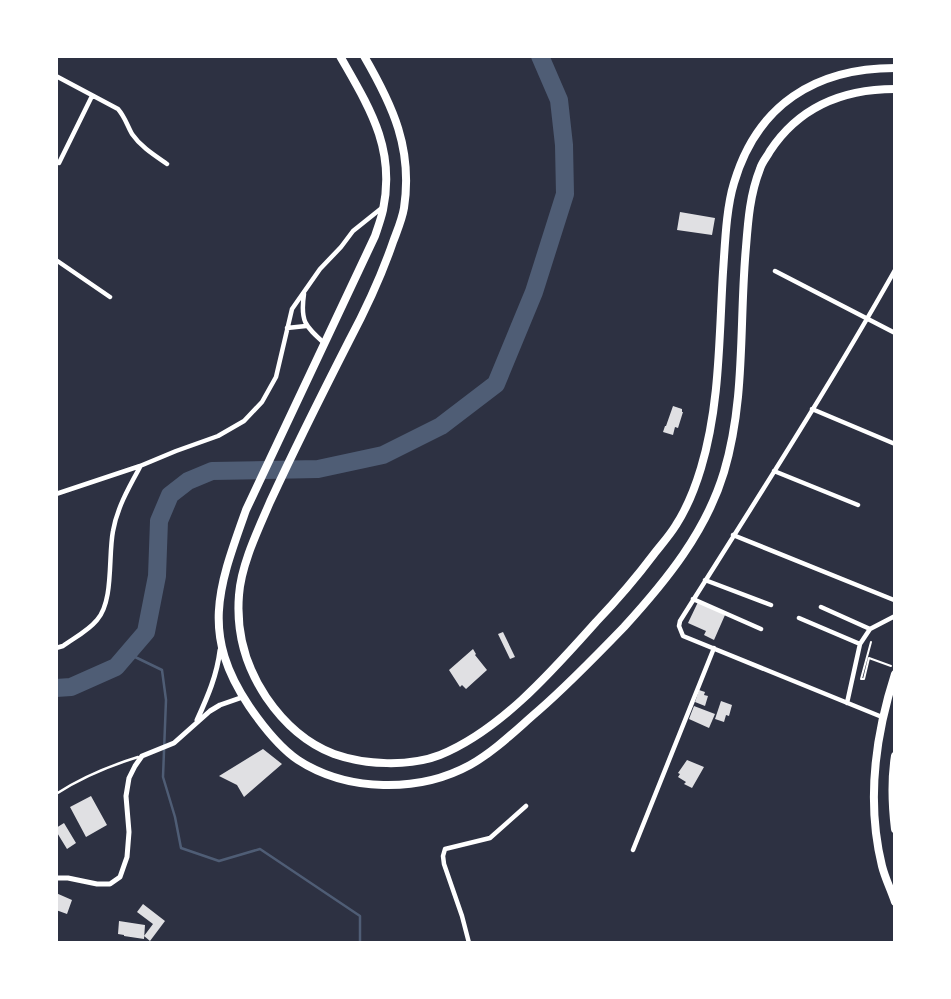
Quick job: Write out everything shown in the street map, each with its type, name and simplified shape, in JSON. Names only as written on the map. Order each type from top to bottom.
[{"type":"highway","points":[[340,56],[370,108],[382,140],[386,164],[384,206],[375,236],[246,510],[221,587],[218,625],[227,664],[258,720],[296,758],[337,778],[366,785],[399,785],[436,779],[470,765],[505,740],[553,698],[650,599],[684,554],[705,520],[723,475],[738,402],[749,209],[761,166],[780,136],[809,110],[846,95],[872,89],[895,89]]},
{"type":"highway","points":[[364,56],[380,83],[400,131],[407,177],[403,214],[366,309],[261,522],[241,579],[238,623],[251,672],[277,712],[291,727],[326,751],[363,762],[382,764],[435,757],[462,744],[511,709],[578,643],[627,589],[677,524],[691,497],[710,434],[715,401],[724,247],[732,188],[743,156],[772,112],[792,96],[835,75],[857,70],[895,68]]},
{"type":"highway","points":[[895,674],[876,750],[873,788],[874,813],[883,868],[895,902]]},
{"type":"highway","points":[[895,756],[892,779],[895,829]]},
{"type":"street","points":[[56,76],[118,109],[139,143],[167,164]]},
{"type":"street","points":[[59,163],[92,96]]},
{"type":"street","points":[[56,494],[218,436],[244,421],[262,402],[276,377],[292,309],[320,269],[353,230],[384,206]]},
{"type":"street","points":[[56,260],[110,297]]},
{"type":"street","points":[[883,718],[683,636],[679,626],[895,270]]},
{"type":"street","points":[[775,271],[895,333]]},
{"type":"street","points":[[304,291],[302,304],[306,326],[325,344]]},
{"type":"street","points":[[287,328],[306,326]]},
{"type":"street","points":[[812,409],[895,444]]},
{"type":"street","points":[[56,648],[63,646],[98,619],[106,601],[109,583],[113,529],[123,499],[140,466]]},
{"type":"street","points":[[774,471],[858,505]]},
{"type":"street","points":[[733,536],[894,600]]},
{"type":"street","points":[[705,580],[771,605]]},
{"type":"street","points":[[693,599],[761,629]]},
{"type":"street","points":[[821,607],[870,629]]},
{"type":"street","points":[[847,703],[860,644],[870,629],[895,616]]},
{"type":"street","points":[[799,618],[860,644]]},
{"type":"street","points":[[196,723],[212,688],[221,645]]},
{"type":"street","points":[[632,850],[714,648]]},
{"type":"street","points":[[56,878],[110,884],[120,877],[127,857],[129,832],[126,796],[129,778],[142,756],[174,743],[220,705],[243,697]]},
{"type":"street","points":[[468,943],[462,916],[444,864],[445,849],[490,838],[526,806]]},
{"type":"lane","points":[[56,794],[110,765],[142,756]]},
{"type":"path","points":[[869,658],[895,668]]},
{"type":"building","points":[[680,212],[715,218],[712,235],[677,230]]},
{"type":"building","points":[[673,406],[683,412],[673,435],[663,432]]},
{"type":"building","points":[[698,602],[725,615],[714,640],[704,635],[706,631],[688,623]]},
{"type":"building","points":[[503,632],[515,657],[510,659],[498,634]]},
{"type":"building","points":[[473,649],[487,670],[466,689],[462,685],[460,687],[449,670]]},
{"type":"building","points":[[699,690],[708,696],[705,706],[695,702]]},
{"type":"building","points":[[721,701],[732,705],[724,722],[715,719]]},
{"type":"building","points":[[694,706],[715,714],[709,728],[689,719]]},
{"type":"building","points":[[263,749],[282,764],[244,797],[237,785],[219,776]]},
{"type":"building","points":[[687,760],[704,767],[692,788],[678,777]]},
{"type":"building","points":[[91,796],[107,825],[86,837],[70,807]]},
{"type":"building","points":[[64,823],[76,843],[67,849],[56,831],[56,828]]},
{"type":"building","points":[[56,893],[72,900],[67,914],[56,910]]},
{"type":"building","points":[[143,904],[165,921],[150,941],[144,936],[153,924],[137,912]]},
{"type":"building","points":[[119,921],[145,925],[144,939],[118,934]]},
{"type":"waterway","points":[[56,688],[71,687],[116,667],[146,632],[157,576],[159,521],[170,495],[188,481],[212,471],[318,469],[383,455],[441,426],[496,384],[534,292],[565,194],[564,145],[559,100],[540,56]]},
{"type":"waterway","points":[[133,656],[162,670],[166,700],[163,777],[181,848],[219,861],[260,849],[360,916],[360,943]]}]
